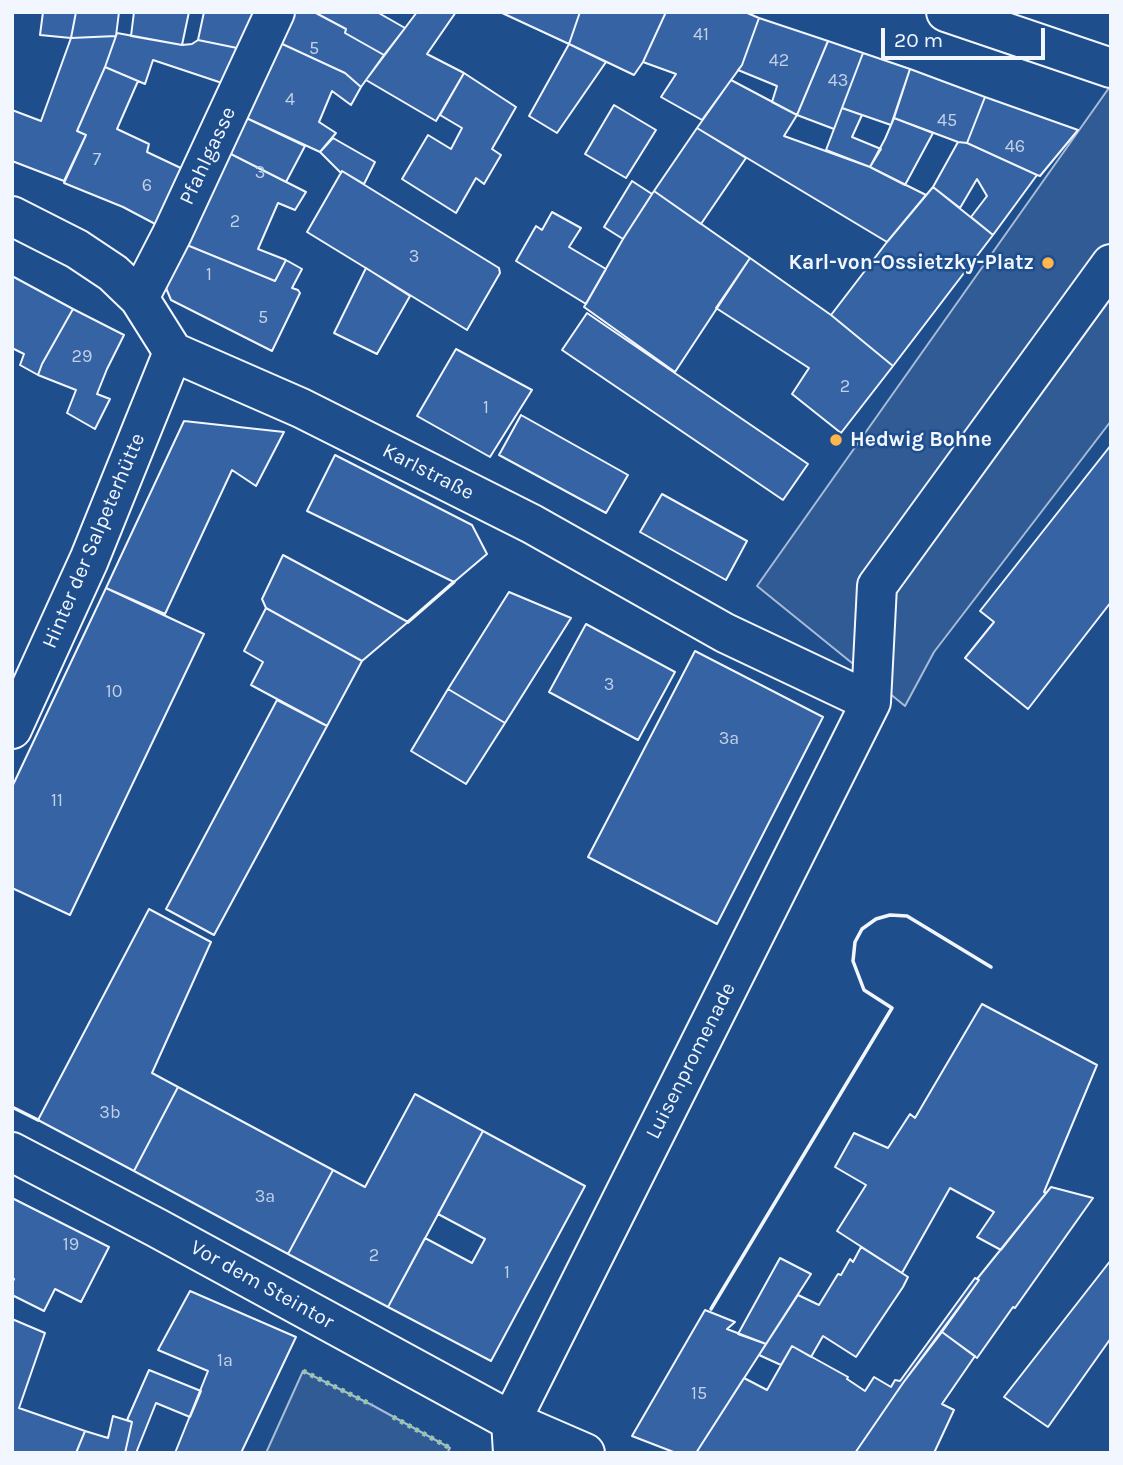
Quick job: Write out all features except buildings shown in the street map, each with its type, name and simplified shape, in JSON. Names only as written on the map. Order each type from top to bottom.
[{"type":"street","name":"Pfahlgasse","points":[[139,299],[275,12]]},
{"type":"street","points":[[946,12],[1111,68]]},
{"type":"street","points":[[12,216],[77,249],[113,274],[139,299],[173,352]]},
{"type":"street","points":[[871,702],[877,586],[1111,264]]},
{"type":"street","name":"Karlstraße","points":[[173,352],[337,426],[532,524],[725,633],[871,702]]},
{"type":"street","name":"Hinter der Salpeterhütte","points":[[12,729],[89,560],[173,352]]},
{"type":"street","name":"Luisenpromenade","points":[[512,1437],[871,702]]},
{"type":"street","name":"Vor dem Steintor","points":[[12,1152],[157,1228],[512,1437],[585,1453]]},
{"type":"shaded area","name":"Karl-von-Ossietzky-Platz","points":[[1111,85],[1111,421],[934,652],[905,706],[757,586]]},
{"type":"shaded area","points":[[303,1371],[450,1448],[447,1453],[266,1453]]},
{"type":"hedge","points":[[303,1371],[372,1405]]},
{"type":"hedge","points":[[393,1417],[450,1448]]},
{"type":"wall","points":[[408,622],[454,582]]},
{"type":"wall","points":[[711,1309],[892,1008],[864,990],[853,961],[855,942],[862,929],[876,919],[890,915],[907,916],[991,967]]},
{"type":"wall","points":[[12,1107],[38,1120]]},
{"type":"place","name":"Karl-von-Ossietzky-Platz","points":[[1048,263]]},
{"type":"place","name":"Hedwig Bohne","points":[[836,440]]}]
